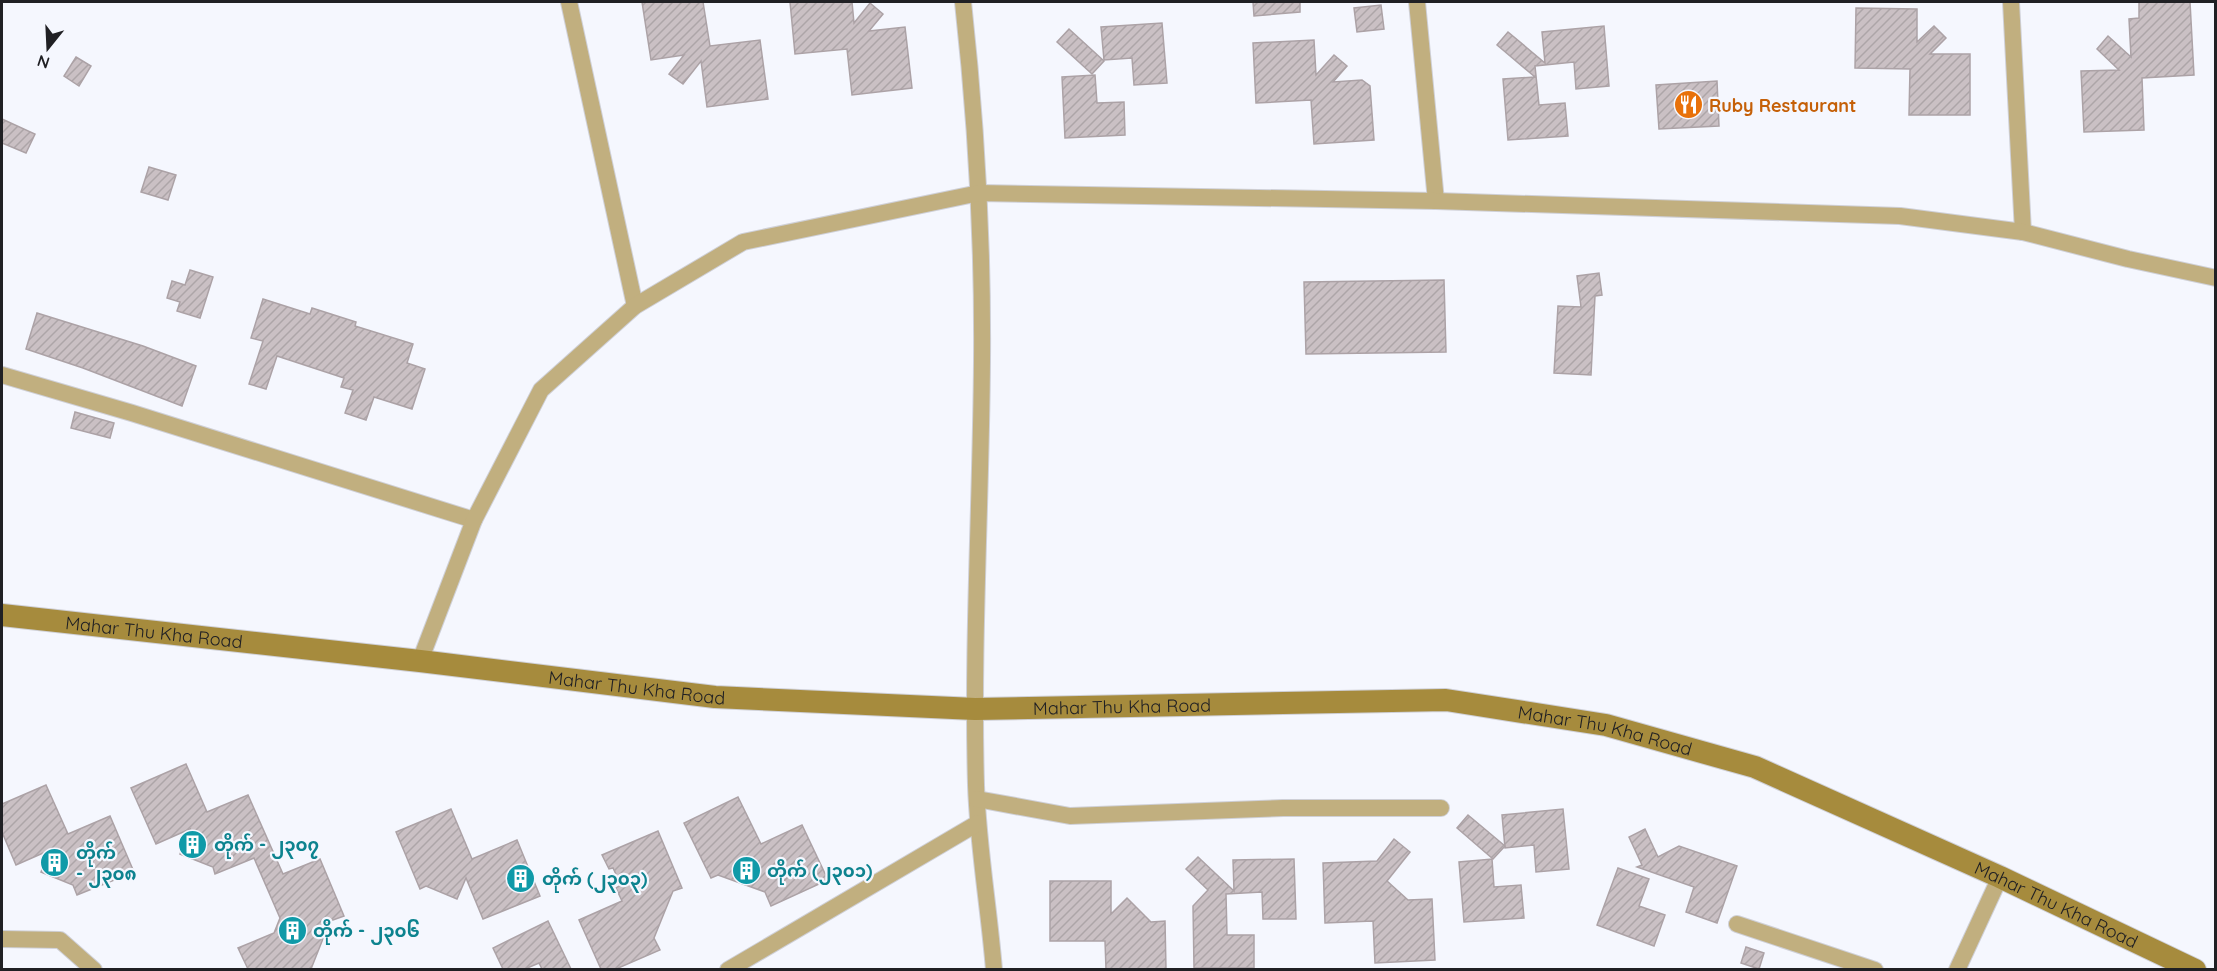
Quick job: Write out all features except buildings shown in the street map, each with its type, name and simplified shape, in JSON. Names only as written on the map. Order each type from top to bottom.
[{"type":"main road","name":"Mahar Thu Kha Road","points":[[2,615],[420,661],[715,697],[975,709],[1446,700],[1606,725],[1755,767],[2000,877],[2195,969]]},
{"type":"street","points":[[569,2],[634,306]]},
{"type":"street","points":[[963,2],[979,194],[982,359],[975,709],[977,799],[994,969]]},
{"type":"street","points":[[1417,2],[1436,201]]},
{"type":"street","points":[[2012,2],[2023,232]]},
{"type":"street","points":[[420,661],[474,520],[541,390],[634,306],[742,242],[979,194],[1436,201],[1900,216],[2023,232],[2128,259],[2216,278]]},
{"type":"street","points":[[2,375],[474,520]]},
{"type":"street","points":[[977,799],[1070,816],[1283,808],[1441,808]]},
{"type":"street","points":[[728,969],[978,823]]},
{"type":"street","points":[[1957,969],[2000,877]]},
{"type":"street","points":[[1737,924],[1875,969]]},
{"type":"street","points":[[2,939],[60,940],[94,969]]},
{"type":"place","name":"Ruby Restaurant","points":[[1688,105]]},
{"type":"place","name":"တိုက် - ၂၃၀၇","points":[[193,844]]},
{"type":"place","name":"တိုက် - ၂၃၀၈","points":[[55,862]]},
{"type":"place","name":"တိုက် (၂၃၀၁)","points":[[746,870]]},
{"type":"place","name":"တိုက် (၂၃၀၃)","points":[[521,878]]},
{"type":"place","name":"တိုက် - ၂၃၀၆","points":[[292,930]]}]
